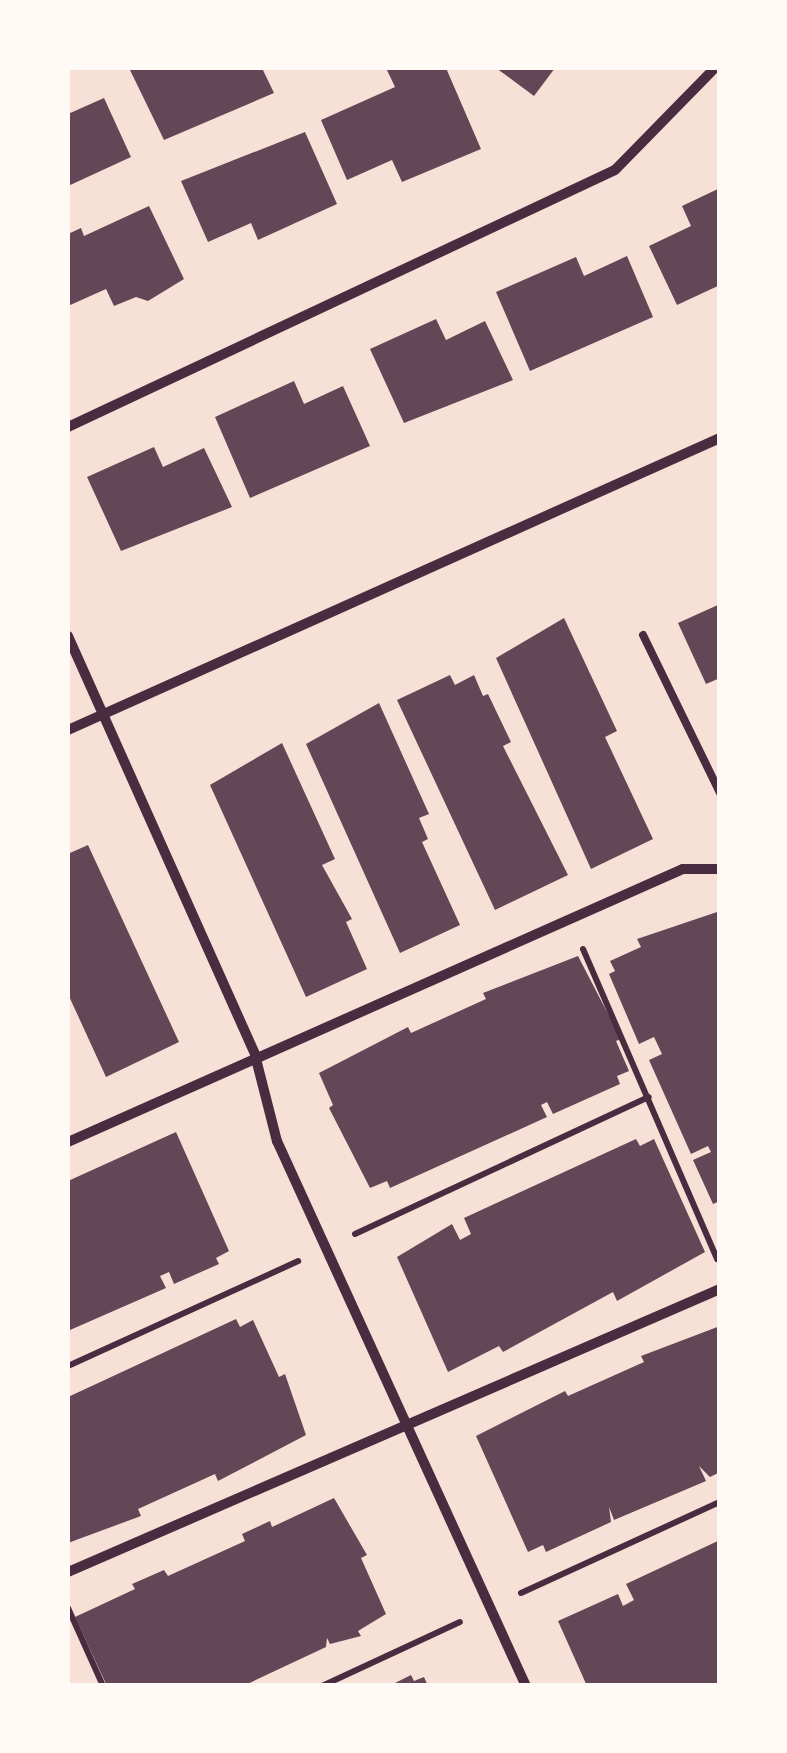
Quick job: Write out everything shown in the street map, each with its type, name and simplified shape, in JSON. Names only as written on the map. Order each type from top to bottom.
[{"type":"street","points":[[68,426],[616,170],[715,68]]},
{"type":"street","points":[[68,730],[720,438]]},
{"type":"street","points":[[68,636],[254,1056],[276,1141],[526,1686]]},
{"type":"street","points":[[68,1142],[254,1056],[683,869],[720,869]]},
{"type":"street","points":[[68,1572],[720,1289]]},
{"type":"lane","points":[[643,635],[720,793]]},
{"type":"path","points":[[570,920],[720,1266]]},
{"type":"path","points":[[68,1608],[103,1686]]},
{"type":"building","points":[[129,68],[262,68],[274,93],[164,140]]},
{"type":"building","points":[[386,68],[446,68],[481,149],[402,182],[392,160],[347,180],[321,120],[395,87]]},
{"type":"building","points":[[496,68],[555,68],[534,96]]},
{"type":"building","points":[[104,98],[131,157],[68,186],[68,114]]},
{"type":"building","points":[[305,132],[337,204],[258,240],[251,223],[208,242],[181,181]]},
{"type":"building","points":[[720,188],[720,285],[677,305],[649,246],[691,226],[682,206]]},
{"type":"building","points":[[149,206],[184,279],[148,301],[136,297],[114,306],[106,289],[68,306],[68,234],[81,228],[84,236]]},
{"type":"building","points":[[627,256],[653,317],[530,371],[496,292],[576,257],[584,276]]},
{"type":"building","points":[[436,319],[446,340],[485,321],[513,380],[404,423],[370,349]]},
{"type":"building","points":[[294,381],[304,404],[343,386],[370,446],[250,498],[215,417]]},
{"type":"building","points":[[154,447],[163,467],[204,448],[232,507],[121,551],[87,477]]},
{"type":"building","points":[[720,604],[720,678],[706,684],[678,623]]},
{"type":"building","points":[[564,618],[617,731],[605,737],[653,839],[591,869],[496,658]]},
{"type":"building","points":[[450,675],[455,685],[474,675],[483,696],[488,694],[511,742],[503,746],[568,875],[495,910],[397,700]]},
{"type":"building","points":[[379,703],[429,814],[419,818],[428,839],[422,842],[460,925],[400,953],[306,744]]},
{"type":"building","points":[[282,743],[335,859],[322,865],[352,919],[346,922],[367,969],[306,997],[210,785]]},
{"type":"building","points":[[88,845],[179,1042],[106,1077],[68,994],[68,848],[70,853]]},
{"type":"building","points":[[720,911],[720,1201],[713,1204],[693,1160],[711,1152],[708,1146],[691,1154],[649,1060],[662,1054],[654,1037],[639,1044],[609,974],[615,971],[610,961],[641,947],[637,939]]},
{"type":"building","points":[[578,956],[621,1039],[616,1041],[629,1071],[617,1076],[620,1084],[553,1114],[547,1102],[541,1105],[547,1117],[390,1188],[387,1181],[370,1188],[329,1108],[333,1105],[319,1073],[408,1027],[411,1033],[486,999],[483,993]]},
{"type":"building","points":[[176,1132],[229,1251],[216,1258],[219,1264],[174,1284],[169,1272],[160,1276],[166,1288],[70,1330],[68,1181]]},
{"type":"building","points":[[636,1139],[640,1146],[654,1139],[705,1252],[617,1301],[613,1292],[503,1352],[499,1346],[448,1372],[397,1257],[452,1224],[460,1240],[471,1234],[464,1218]]},
{"type":"building","points":[[236,1319],[240,1327],[253,1320],[279,1377],[285,1374],[306,1435],[218,1481],[215,1474],[138,1509],[141,1516],[68,1543],[68,1397]]},
{"type":"building","points":[[720,1326],[720,1472],[710,1477],[699,1466],[706,1481],[614,1520],[609,1507],[611,1522],[546,1552],[543,1545],[528,1552],[476,1436],[565,1391],[568,1396],[644,1362],[641,1356]]},
{"type":"building","points":[[334,1498],[367,1555],[361,1558],[386,1614],[358,1631],[361,1636],[330,1644],[327,1638],[326,1647],[243,1686],[107,1686],[75,1617],[135,1589],[132,1584],[164,1570],[168,1576],[245,1541],[242,1534],[270,1521],[272,1527]]},
{"type":"building","points":[[720,1540],[720,1686],[587,1686],[558,1621],[618,1594],[623,1606],[634,1600],[626,1584]]},
{"type":"building","points":[[411,1675],[414,1681],[424,1677],[428,1686],[389,1686]]}]
